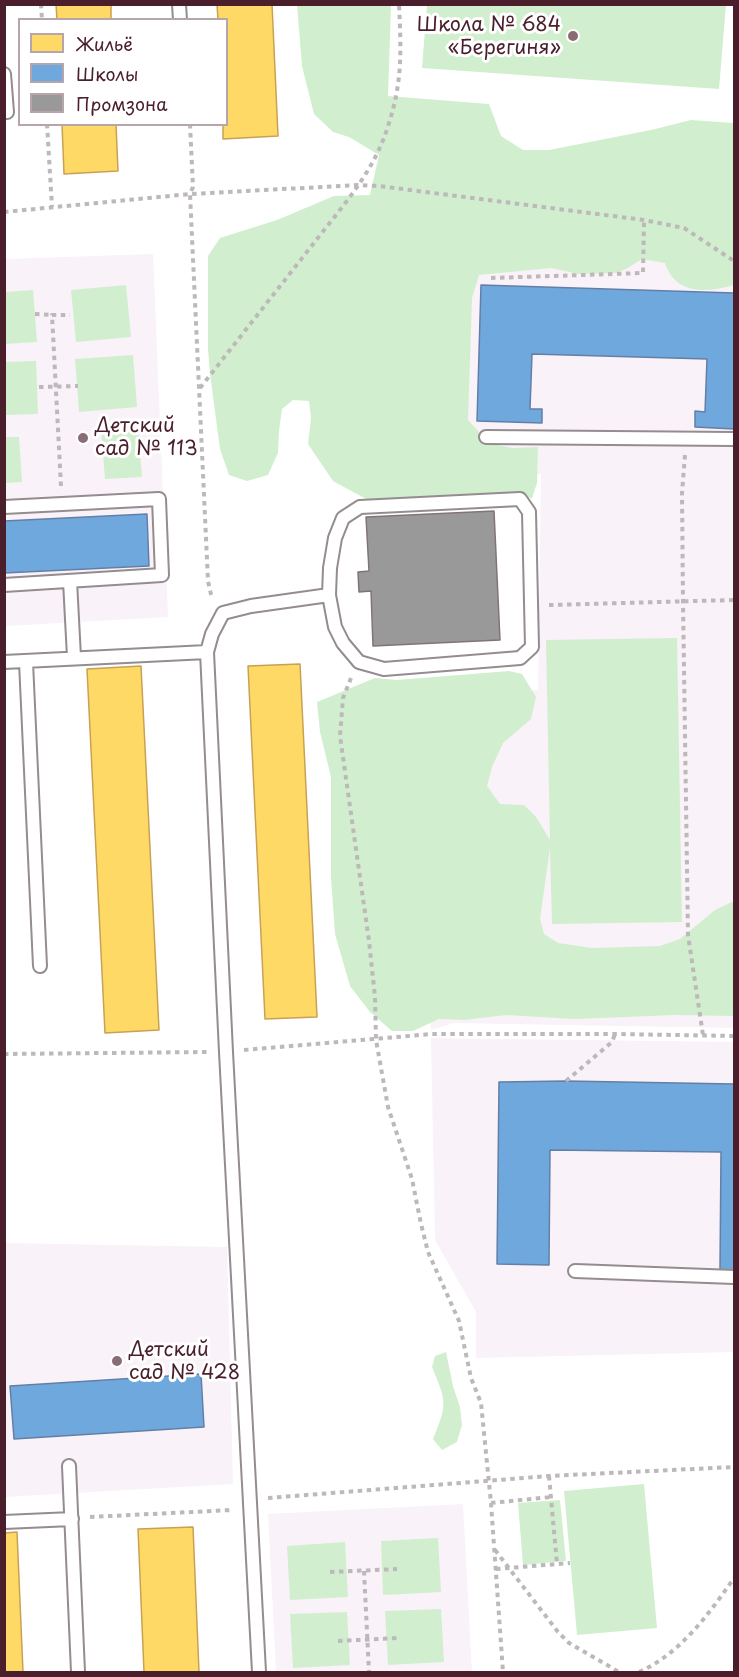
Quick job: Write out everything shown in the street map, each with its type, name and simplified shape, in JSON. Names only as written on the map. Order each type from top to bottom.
[{"type":"lane","points":[[4,74],[10,111]]},
{"type":"lane","points":[[486,437],[735,439]]},
{"type":"lane","points":[[4,507],[159,499],[162,575],[4,585]]},
{"type":"lane","points":[[520,499],[529,512],[530,606],[532,647],[520,658],[384,669],[359,662],[343,643],[335,627],[330,595],[330,568],[335,538],[343,518],[360,507],[520,499]]},
{"type":"lane","points":[[70,581],[74,657]]},
{"type":"lane","points":[[259,1672],[207,652],[223,613],[251,606],[330,595]]},
{"type":"lane","points":[[4,662],[207,652]]},
{"type":"lane","points":[[26,662],[40,966]]},
{"type":"lane","points":[[574,1271],[735,1277]]},
{"type":"lane","points":[[69,1466],[78,1672]]},
{"type":"lane","points":[[4,1522],[72,1519]]},
{"type":"path","points":[[200,389],[359,185],[381,146],[395,101],[401,62],[399,4]]},
{"type":"path","points":[[47,126],[52,207]]},
{"type":"path","points":[[190,126],[193,187],[190,194],[208,581],[216,626]]},
{"type":"path","points":[[4,212],[190,194],[359,185],[644,220],[684,228],[735,261]]},
{"type":"path","points":[[490,278],[643,273],[644,220]]},
{"type":"path","points":[[35,314],[70,315]]},
{"type":"path","points":[[52,315],[62,504]]},
{"type":"path","points":[[39,387],[78,386]]},
{"type":"path","points":[[686,437],[682,493],[688,935],[703,1035]]},
{"type":"path","points":[[530,606],[735,600]]},
{"type":"path","points":[[359,662],[343,698],[340,736],[369,941],[375,997],[376,1040],[388,1107],[412,1179],[423,1234],[459,1322],[471,1378],[481,1403],[495,1549],[503,1672]]},
{"type":"path","points":[[4,1054],[226,1052],[432,1034],[735,1036]]},
{"type":"path","points":[[566,1081],[612,1042],[615,1034]]},
{"type":"path","points":[[72,1519],[549,1476],[735,1467]]},
{"type":"path","points":[[549,1476],[557,1564]]},
{"type":"path","points":[[491,1503],[551,1497]]},
{"type":"path","points":[[495,1549],[558,1632],[569,1643],[619,1672]]},
{"type":"path","points":[[496,1569],[570,1563]]},
{"type":"path","points":[[330,1572],[397,1569]]},
{"type":"path","points":[[364,1570],[369,1672]]},
{"type":"path","points":[[639,1672],[661,1660],[681,1644],[735,1578]]},
{"type":"path","points":[[338,1641],[399,1638]]},
{"type":"shaded area","points":[[394,201],[734,274],[734,1028],[454,1023],[431,1030],[403,694],[538,690],[541,474],[405,485]]},
{"type":"shaded area","name":"Детский сад № 113","points":[[153,254],[168,617],[5,626],[5,259]]},
{"type":"shaded area","points":[[431,1038],[734,1042],[734,1352],[476,1358],[476,1312],[435,1240]]},
{"type":"shaded area","name":"Детский сад № 428","points":[[5,1243],[227,1247],[233,1484],[5,1497]]},
{"type":"shaded area","points":[[463,1504],[472,1672],[276,1672],[268,1514]]},
{"type":"green space","points":[[297,5],[391,5],[388,96],[489,104],[501,136],[523,150],[549,150],[691,120],[734,123],[734,285],[724,288],[693,289],[676,281],[665,263],[642,259],[615,273],[578,274],[551,268],[479,275],[472,298],[468,420],[479,432],[480,442],[513,448],[538,447],[537,483],[532,498],[475,495],[368,500],[333,481],[308,444],[311,418],[309,401],[293,400],[282,409],[278,453],[268,475],[247,481],[229,475],[220,449],[210,374],[208,256],[220,238],[277,220],[334,196],[370,195],[379,155],[349,137],[333,132],[314,114],[302,66]]},
{"type":"green space","name":"Школа № 684 «Берегиня»","points":[[427,5],[726,5],[719,89],[422,68]]},
{"type":"green space","points":[[126,285],[131,337],[76,342],[71,290]]},
{"type":"green space","points":[[33,290],[37,342],[5,344],[5,292]]},
{"type":"green space","points":[[133,355],[137,407],[79,412],[75,359]]},
{"type":"green space","points":[[36,361],[38,414],[5,415],[5,362]]},
{"type":"green space","points":[[138,427],[142,477],[105,479],[101,429]]},
{"type":"green space","points":[[5,437],[19,437],[22,482],[5,483]]},
{"type":"green space","points":[[677,638],[682,922],[552,924],[550,848],[540,919],[544,934],[558,943],[592,948],[660,946],[680,939],[715,910],[734,901],[734,1016],[675,1015],[575,1019],[506,1015],[464,1020],[439,1019],[413,1031],[392,1031],[370,1012],[350,986],[335,934],[331,878],[331,777],[320,732],[317,702],[375,678],[397,680],[509,671],[522,674],[536,697],[531,719],[503,743],[492,767],[487,786],[500,804],[524,805],[536,817],[550,840],[546,640]]},
{"type":"green space","points":[[446,1352],[460,1407],[462,1425],[457,1442],[442,1450],[433,1439],[441,1417],[443,1402],[432,1367],[435,1356]]},
{"type":"green space","points":[[644,1484],[657,1628],[577,1635],[564,1491]]},
{"type":"green space","points":[[560,1500],[566,1561],[523,1565],[518,1503]]},
{"type":"green space","points":[[438,1538],[441,1592],[383,1595],[381,1541]]},
{"type":"green space","points":[[345,1542],[348,1597],[290,1600],[287,1546]]},
{"type":"green space","points":[[441,1609],[444,1662],[388,1665],[385,1611]]},
{"type":"green space","points":[[347,1612],[350,1665],[293,1668],[290,1614]]},
{"type":"building: Жильё","points":[[56,4],[111,4],[111,18],[57,18]]},
{"type":"building: Жильё","points":[[217,4],[272,4],[278,136],[223,139],[223,126],[228,126],[228,18],[218,18]]},
{"type":"building: Жильё","points":[[62,126],[116,126],[118,171],[64,174]]},
{"type":"building: Жильё","points":[[300,664],[317,1017],[265,1019],[248,666]]},
{"type":"building: Жильё","points":[[141,666],[159,1030],[105,1033],[87,669]]},
{"type":"building: Жильё","points":[[193,1527],[199,1672],[144,1672],[138,1529]]},
{"type":"building: Жильё","points":[[17,1532],[23,1672],[4,1672],[4,1533]]},
{"type":"building: Школы","points":[[481,285],[734,293],[734,429],[695,427],[695,411],[705,412],[707,359],[532,354],[530,409],[542,409],[542,423],[477,421]]},
{"type":"building: Школы","points":[[147,514],[149,566],[4,573],[4,521]]},
{"type":"building: Школы","points":[[499,1082],[734,1084],[734,1270],[720,1270],[721,1152],[550,1150],[549,1265],[497,1264]]},
{"type":"building: Школы","points":[[201,1374],[204,1427],[14,1439],[10,1386]]},
{"type":"building: Промзона","points":[[494,511],[500,640],[373,646],[371,591],[359,592],[358,572],[369,571],[366,517]]},
{"type":"place","name":"Школа № 684 «Берегиня»","points":[[573,36]]},
{"type":"place","name":"Детский сад № 113","points":[[83,438]]},
{"type":"place","name":"Детский сад № 428","points":[[117,1361]]}]
